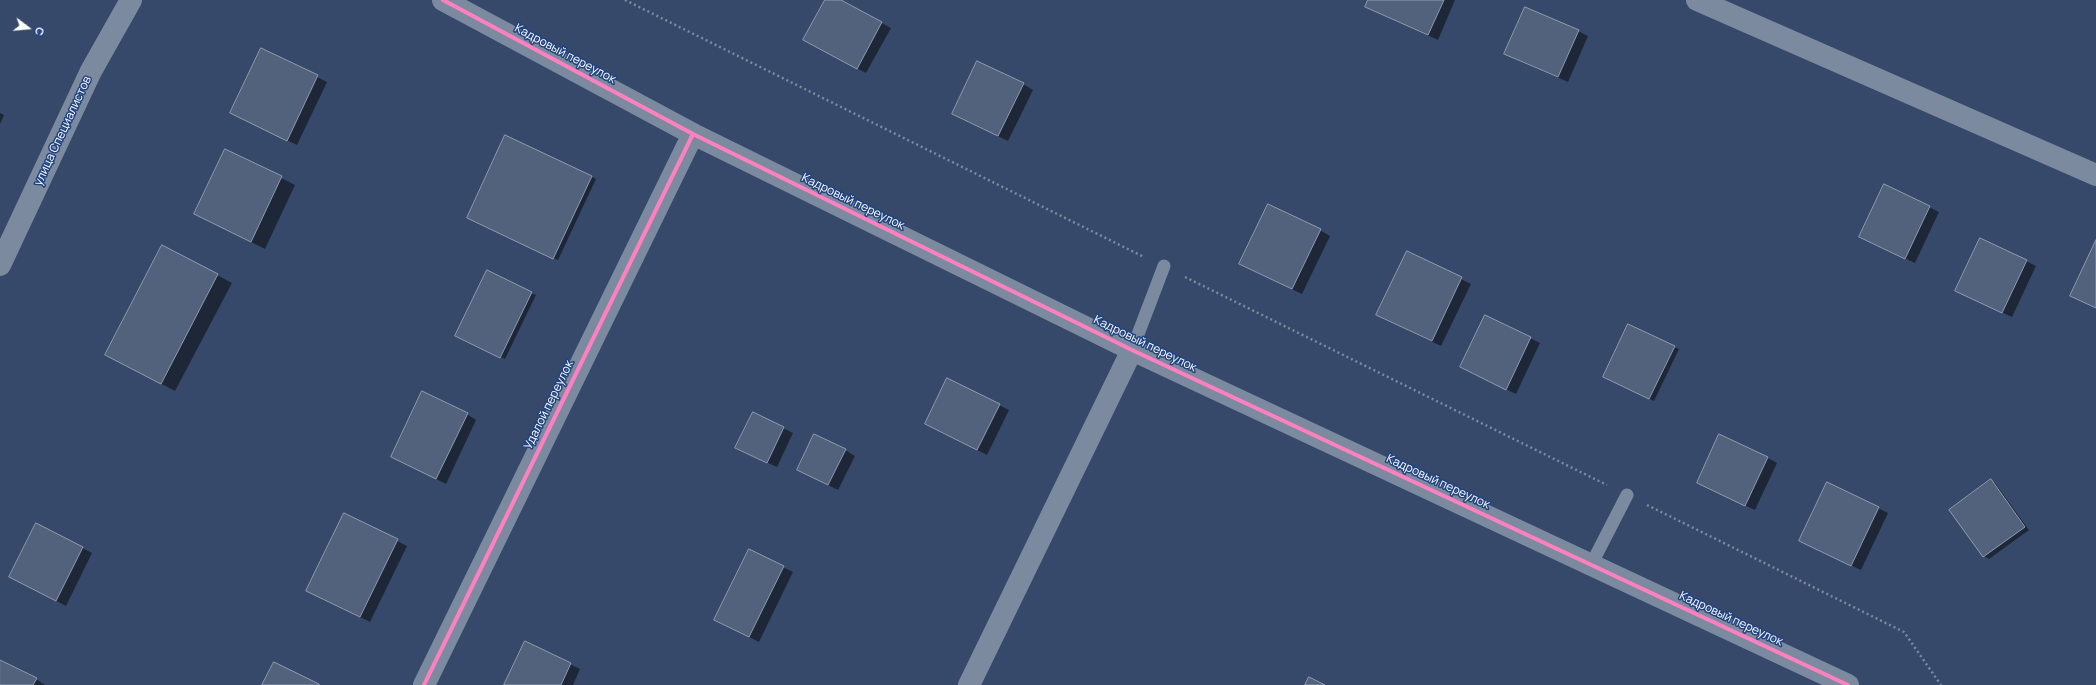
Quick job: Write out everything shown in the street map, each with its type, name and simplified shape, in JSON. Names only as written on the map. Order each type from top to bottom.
[{"type":"street","name":"улица Специалистов","points":[[0,265],[91,72],[131,0]]},
{"type":"street","name":"Кадровый переулок","points":[[443,0],[693,134],[1132,350],[1848,685]]},
{"type":"street","points":[[1698,0],[2096,175]]},
{"type":"street","name":"Удалой переулок","points":[[424,685],[693,134]]},
{"type":"street","points":[[969,685],[1132,350]]},
{"type":"lane","points":[[1132,350],[1164,266]]},
{"type":"lane","points":[[1591,565],[1627,495]]},
{"type":"path","points":[[625,0],[1904,632],[1941,685]]},
{"type":"building","points":[[825,0],[841,0],[882,22],[857,69],[803,40]]},
{"type":"building","points":[[1368,0],[1444,0],[1428,35],[1365,7]]},
{"type":"building","points":[[1525,7],[1579,30],[1558,77],[1504,54]]},
{"type":"building","points":[[261,48],[318,75],[287,141],[230,113]]},
{"type":"building","points":[[977,61],[1024,83],[998,136],[952,114]]},
{"type":"building","points":[[505,135],[592,176],[553,259],[467,218]]},
{"type":"building","points":[[225,149],[282,176],[251,242],[194,214]]},
{"type":"building","points":[[1884,184],[1930,206],[1905,259],[1859,237]]},
{"type":"building","points":[[1268,204],[1321,229],[1292,289],[1239,264]]},
{"type":"building","points":[[1980,238],[2027,260],[2002,313],[1955,291]]},
{"type":"building","points":[[2096,240],[2096,308],[2070,296]]},
{"type":"building","points":[[162,245],[218,274],[161,384],[105,355]]},
{"type":"building","points":[[1407,251],[1462,277],[1432,341],[1376,315]]},
{"type":"building","points":[[487,270],[532,292],[500,358],[455,336]]},
{"type":"building","points":[[1485,315],[1531,337],[1506,390],[1460,367]]},
{"type":"building","points":[[1628,324],[1675,346],[1649,399],[1603,377]]},
{"type":"building","points":[[947,378],[1000,404],[977,450],[925,424]]},
{"type":"building","points":[[422,391],[468,413],[436,479],[391,457]]},
{"type":"building","points":[[753,412],[784,427],[767,463],[735,448]]},
{"type":"building","points":[[814,434],[846,449],[828,485],[797,470]]},
{"type":"building","points":[[1719,434],[1768,457],[1745,506],[1697,483]]},
{"type":"building","points":[[1991,479],[2025,527],[1983,557],[1949,510]]},
{"type":"building","points":[[1827,482],[1879,507],[1851,566],[1799,541]]},
{"type":"building","points":[[344,513],[398,539],[360,617],[306,591]]},
{"type":"building","points":[[36,523],[83,547],[56,601],[9,577]]},
{"type":"building","points":[[749,549],[784,566],[749,637],[714,620]]},
{"type":"building","points":[[525,641],[571,663],[561,685],[504,685]]},
{"type":"building","points":[[0,660],[37,678],[33,685],[0,685]]},
{"type":"building","points":[[274,662],[319,684],[319,685],[262,685]]},
{"type":"building","points":[[1309,677],[1325,685],[1305,685]]},
{"type":"cycle path","points":[[443,0],[693,134],[1132,350],[1848,685]]},
{"type":"cycle path","points":[[424,685],[693,134]]}]
